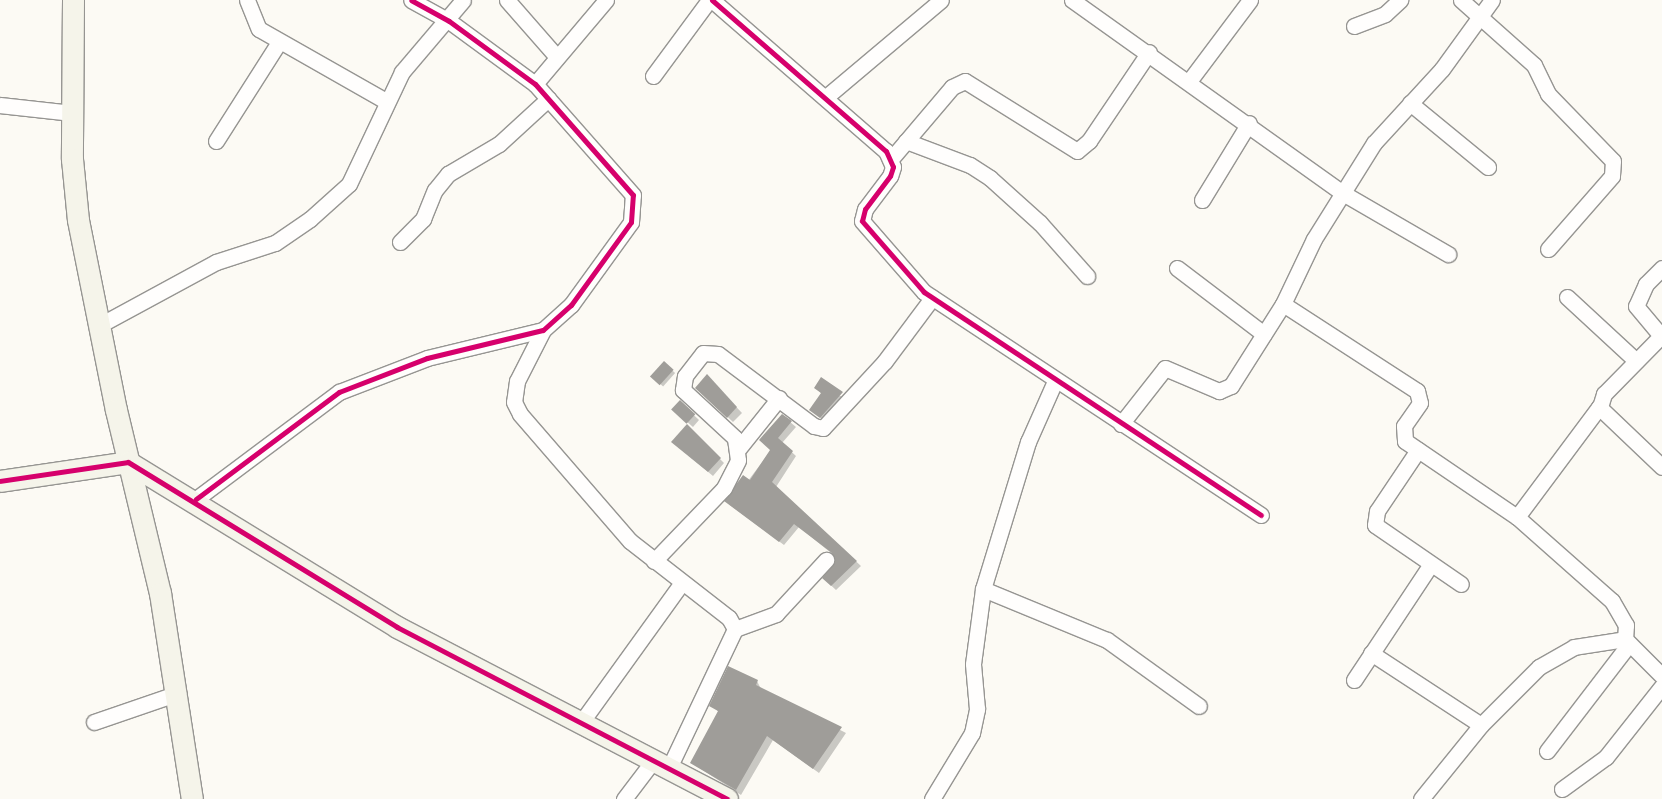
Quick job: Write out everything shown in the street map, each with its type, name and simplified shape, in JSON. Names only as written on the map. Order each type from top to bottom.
[{"type":"main road","points":[[73,0],[72,113],[74,191],[98,326],[128,462],[160,593],[178,693],[192,799]]},
{"type":"main road","points":[[0,481],[128,462],[196,499],[397,627],[727,799]]},
{"type":"street","points":[[247,0],[259,29],[386,101]]},
{"type":"street","points":[[411,0],[449,21],[535,84],[633,195],[634,209],[623,235],[572,305],[543,330],[517,381],[514,402],[520,414],[624,534],[681,584],[729,618],[735,629]]},
{"type":"street","points":[[98,326],[174,282],[295,232],[349,184],[386,101],[412,57],[449,21],[463,0]]},
{"type":"street","points":[[507,0],[556,56]]},
{"type":"street","points":[[535,84],[556,56],[606,0]]},
{"type":"street","points":[[653,76],[711,0],[826,97],[891,159]]},
{"type":"street","points":[[826,97],[941,0]]},
{"type":"street","points":[[1072,0],[1190,80],[1341,192],[1448,254]]},
{"type":"street","points":[[1190,80],[1250,0]]},
{"type":"street","points":[[1354,26],[1385,14],[1400,0]]},
{"type":"street","points":[[1461,0],[1534,65],[1548,94],[1613,161],[1612,176],[1548,249]]},
{"type":"street","points":[[1122,424],[1165,368],[1219,391],[1227,390],[1283,304],[1341,192],[1374,143],[1442,69],[1492,0]]},
{"type":"street","points":[[216,141],[279,42]]},
{"type":"street","points":[[1149,52],[1089,141],[1077,151],[965,81],[952,87],[891,159],[890,176],[865,209],[863,226],[932,298],[1261,515]]},
{"type":"street","points":[[400,242],[423,219],[435,190],[448,174],[499,144],[548,99]]},
{"type":"street","points":[[1410,103],[1488,167]]},
{"type":"street","points":[[0,105],[72,113]]},
{"type":"street","points":[[1202,200],[1249,124]]},
{"type":"street","points":[[906,141],[970,165],[990,178],[1040,223],[1088,276]]},
{"type":"street","points":[[1177,268],[1264,334]]},
{"type":"street","points":[[1517,517],[1600,407],[1604,394],[1661,337],[1636,306],[1646,284],[1662,268]]},
{"type":"street","points":[[1567,297],[1636,361]]},
{"type":"street","points":[[739,448],[735,438],[683,390],[685,376],[703,353],[718,354],[780,398],[814,426],[827,426],[932,298]]},
{"type":"street","points":[[1283,304],[1417,391],[1420,403],[1402,433],[1418,450],[1517,517],[1612,601],[1626,625],[1627,642],[1547,751]]},
{"type":"street","points":[[196,499],[339,392],[426,358],[543,330]]},
{"type":"street","points":[[932,799],[972,734],[977,709],[973,664],[983,589],[1028,442],[1055,380]]},
{"type":"street","points":[[654,561],[724,488],[734,472],[739,448],[780,398]]},
{"type":"street","points":[[1600,407],[1662,467]]},
{"type":"street","points":[[1418,450],[1377,511],[1375,525],[1461,584]]},
{"type":"street","points":[[624,799],[661,765],[735,629],[776,614],[826,560]]},
{"type":"street","points":[[1354,680],[1431,564]]},
{"type":"street","points":[[580,724],[681,584]]},
{"type":"street","points":[[983,589],[1107,640],[1199,706]]},
{"type":"street","points":[[1421,799],[1481,725],[1514,690],[1555,656],[1574,647],[1627,642],[1662,676]]},
{"type":"street","points":[[1371,653],[1481,725]]},
{"type":"street","points":[[1562,789],[1606,757],[1662,686]]},
{"type":"street","points":[[94,722],[178,693]]},
{"type":"building","points":[[664,361],[674,370],[660,385],[650,377]]},
{"type":"building","points":[[707,374],[737,407],[727,418],[695,388]]},
{"type":"building","points":[[821,377],[843,392],[820,418],[809,410],[821,393],[814,388]]},
{"type":"building","points":[[680,400],[695,414],[686,424],[671,410]]},
{"type":"building","points":[[782,414],[792,421],[778,438],[793,451],[772,482],[857,561],[831,586],[822,578],[835,563],[832,553],[794,524],[779,542],[724,501],[743,475],[750,480],[770,450],[759,440]]},
{"type":"building","points":[[687,424],[721,458],[708,472],[671,442]]},
{"type":"building","points":[[728,666],[758,680],[756,685],[842,727],[813,769],[767,736],[736,790],[690,763],[718,711],[709,706]]},
{"type":"cycle path","points":[[196,499],[339,392],[427,358],[543,330],[571,305],[631,222],[633,195],[535,84],[449,21],[411,0]]},
{"type":"cycle path","points":[[712,0],[886,151],[893,167],[890,176],[865,209],[862,221],[924,292],[1261,515]]},
{"type":"cycle path","points":[[0,481],[128,462],[397,627],[727,799]]}]
